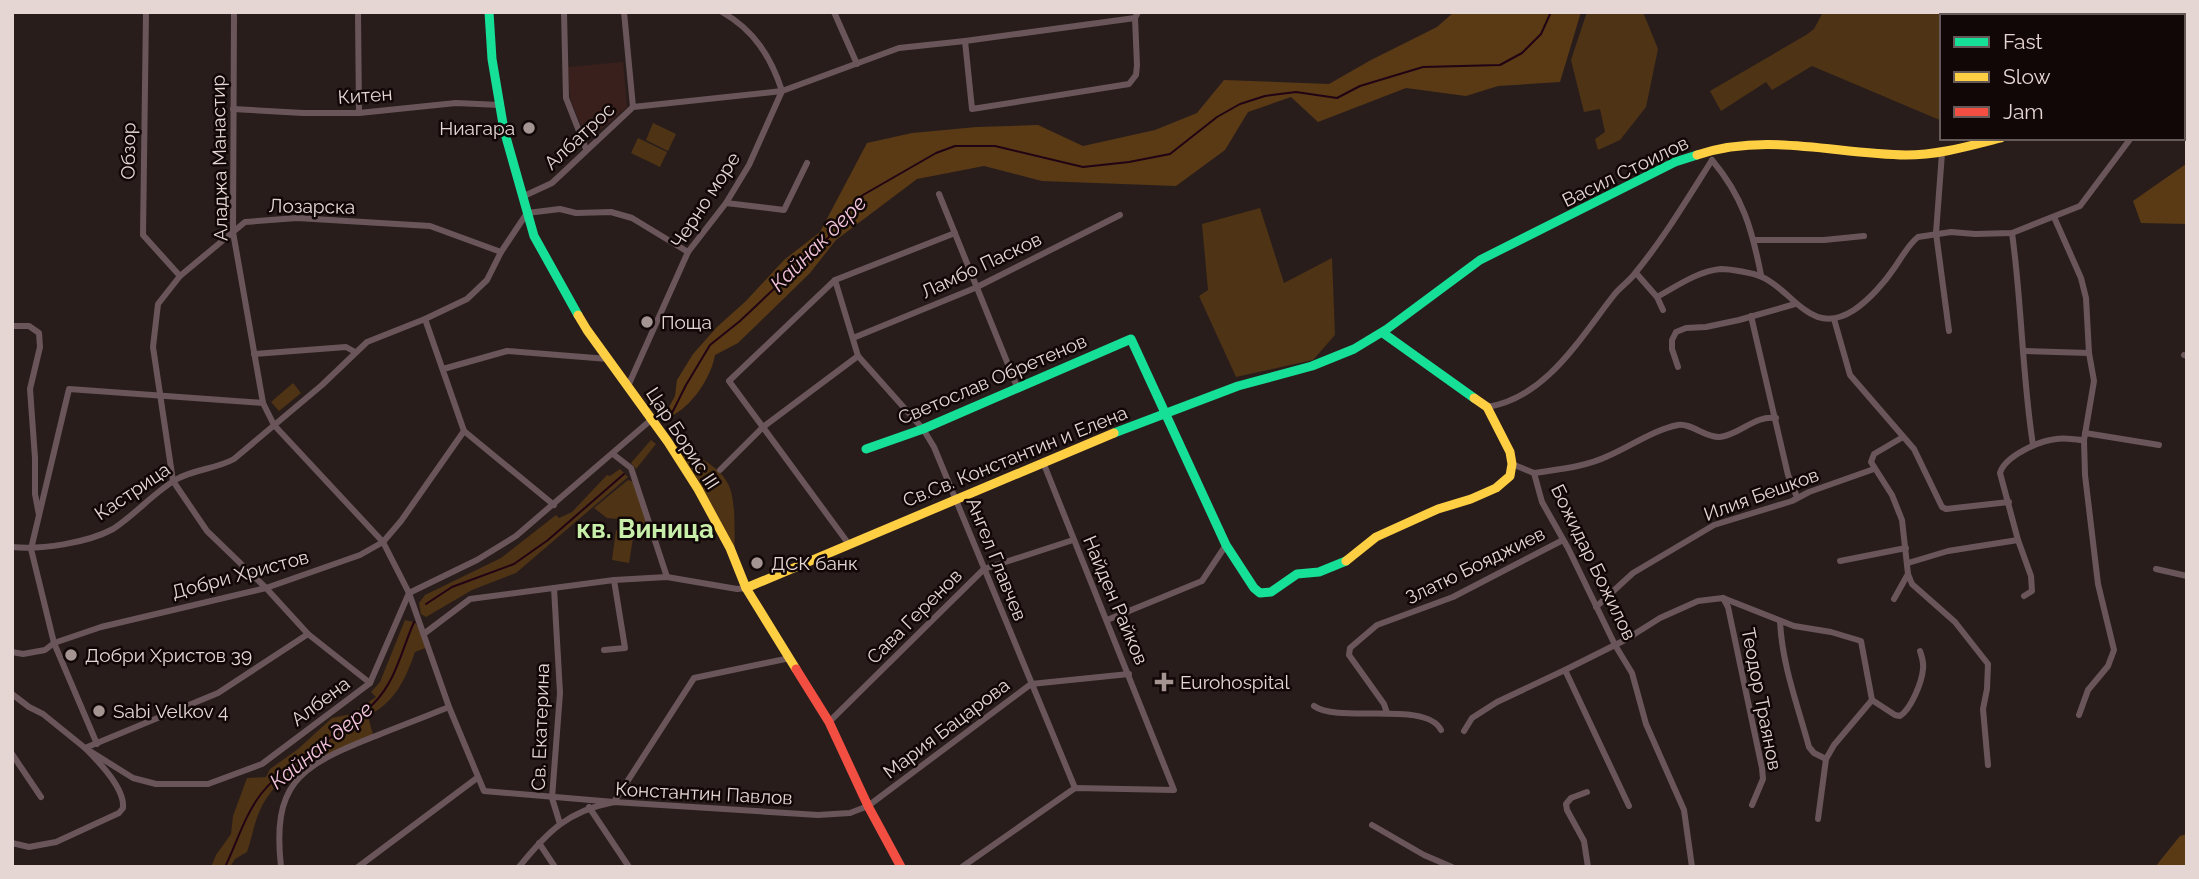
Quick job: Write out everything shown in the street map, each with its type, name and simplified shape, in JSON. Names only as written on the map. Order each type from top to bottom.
[{"type":"street","name":"Обзор","points":[[146,12],[143,234],[180,276]]},
{"type":"street","name":"Аладжа Манастир","points":[[234,12],[233,232],[263,403],[274,425],[383,542],[420,620],[449,707],[477,778]]},
{"type":"street","points":[[358,12],[359,113]]},
{"type":"street","name":"Цар Борис III","points":[[489,12],[492,59],[504,130],[534,236],[587,330],[652,419],[698,489],[730,548],[746,588],[829,722],[868,806],[901,867]]},
{"type":"street","points":[[564,12],[566,98],[586,149]]},
{"type":"street","points":[[624,12],[633,107]]},
{"type":"street","points":[[722,12],[752,33],[775,68],[782,91],[900,48],[1136,15],[1136,75],[1129,84],[972,109],[965,41]]},
{"type":"street","points":[[834,12],[857,64]]},
{"type":"street","name":"Албатрос","points":[[524,196],[552,183],[633,107],[782,91]]},
{"type":"street","name":"Черно море","points":[[628,386],[688,252],[726,203],[749,165],[782,91]]},
{"type":"street","name":"Китен","points":[[233,109],[359,113],[456,103],[500,105]]},
{"type":"street","name":"Васил Стоилов","points":[[1301,370],[1352,351],[1383,333],[1455,276],[1480,260],[1675,162],[1760,144],[1905,155],[1942,153],[1993,140]]},
{"type":"street","points":[[1657,297],[1696,276],[1728,269],[1761,275],[1807,312],[1834,319],[1865,301],[1890,274],[1913,241],[1921,236],[1936,233],[2012,233],[2080,206],[2129,140]]},
{"type":"street","points":[[1942,153],[1936,233],[1950,331]]},
{"type":"street","points":[[1488,407],[1516,399],[1545,378],[1565,358],[1615,294],[1636,273],[1712,155],[1744,207],[1761,275]]},
{"type":"street","points":[[726,203],[784,211],[807,163]]},
{"type":"street","points":[[939,194],[1018,389]]},
{"type":"street","points":[[527,212],[561,209],[576,213],[611,212],[632,218],[688,252]]},
{"type":"street","name":"Кастрица","points":[[12,547],[31,550],[73,543],[113,529],[173,481],[186,474],[224,464],[322,385],[367,342],[467,299],[487,280],[501,252],[527,212]]},
{"type":"street","name":"Ламбо Пасков","points":[[853,338],[975,288],[1120,215]]},
{"type":"street","points":[[2054,217],[2085,288],[2089,354],[2094,381],[2085,437],[2085,475],[2094,557],[2114,650],[2108,666],[2088,690],[2079,715]]},
{"type":"street","name":"Лозарска","points":[[173,481],[153,347],[158,304],[180,276],[245,222],[297,218],[430,226],[501,252]]},
{"type":"street","points":[[848,543],[729,381],[835,280],[955,233]]},
{"type":"street","points":[[2012,233],[2018,273],[2026,396],[2034,445]]},
{"type":"street","points":[[1754,240],[1824,240],[1864,236]]},
{"type":"street","points":[[1636,273],[1657,297],[1663,310]]},
{"type":"street","name":"Ангел Главчев","points":[[835,280],[859,356],[923,429],[934,447],[1075,788]]},
{"type":"street","points":[[1678,367],[1672,349],[1676,332],[1686,328],[1706,327],[1795,303]]},
{"type":"street","points":[[1751,316],[1788,475],[1797,497]]},
{"type":"street","points":[[425,319],[464,431],[554,505]]},
{"type":"street","points":[[1834,319],[1850,375],[1914,449],[1944,508],[2009,502]]},
{"type":"street","points":[[12,326],[29,326],[39,333],[40,346],[30,389],[40,521]]},
{"type":"street","points":[[1167,413],[1226,545],[1254,588],[1260,593],[1271,592],[1297,574],[1320,572],[1346,561],[1376,537],[1405,522],[1496,488],[1510,477],[1510,452],[1488,407],[1383,333]]},
{"type":"street","name":"Светослав Обретенов","points":[[866,449],[923,429],[1131,339],[1167,413]]},
{"type":"street","points":[[254,354],[346,347],[355,352]]},
{"type":"street","points":[[443,369],[507,351],[608,359]]},
{"type":"street","points":[[2023,351],[2089,354]]},
{"type":"street","points":[[720,470],[763,427],[859,356]]},
{"type":"street","name":"Св.Св. Константин и Елена","points":[[746,588],[956,498],[1167,413],[1238,386],[1301,370]]},
{"type":"street","points":[[97,744],[54,643],[31,550],[69,390],[263,403]]},
{"type":"street","points":[[1534,473],[1597,460],[1678,425],[1719,437],[1734,433],[1762,419],[1776,418]]},
{"type":"street","points":[[409,593],[516,536],[652,419]]},
{"type":"street","name":"Добри Христов","points":[[12,652],[23,654],[45,650],[54,643],[101,626],[266,587],[360,555],[383,542],[401,521],[464,431]]},
{"type":"street","points":[[1903,437],[1874,454],[1871,462],[1897,505],[1912,584],[1955,622],[1987,664],[1987,690],[1983,709],[1988,765]]},
{"type":"street","points":[[2024,596],[2032,591],[2033,587],[2000,473],[2002,467],[2022,451],[2056,439],[2085,437],[2159,445]]},
{"type":"street","points":[[613,454],[631,468],[667,577]]},
{"type":"street","name":"Найден Райков","points":[[1043,462],[1174,790],[1075,788]]},
{"type":"street","name":"Божидар Божилов","points":[[1512,464],[1534,473],[1542,502],[1632,673],[1647,724],[1684,810],[1692,867]]},
{"type":"street","name":"Илия Бешков","points":[[1596,607],[1633,573],[1714,525],[1792,501],[1874,469]]},
{"type":"street","points":[[173,481],[207,531],[266,587],[308,634],[370,683]]},
{"type":"street","name":"Сава Геренов","points":[[829,722],[984,569],[1073,540]]},
{"type":"street","name":"Златю Бояджиев","points":[[1387,713],[1384,704],[1349,654],[1350,648],[1363,635],[1377,625],[1453,597],[1563,540]]},
{"type":"street","points":[[1908,564],[1948,551],[2018,540]]},
{"type":"street","points":[[1107,620],[1202,581],[1226,545]]},
{"type":"street","points":[[1840,561],[1906,548]]},
{"type":"street","points":[[2156,569],[2187,576]]},
{"type":"street","points":[[1894,598],[1908,574]]},
{"type":"street","points":[[425,633],[470,599],[614,580],[667,577],[737,589],[746,588]]},
{"type":"street","points":[[604,650],[625,648],[614,580]]},
{"type":"street","name":"Св. Екатерина","points":[[554,588],[560,693],[552,798],[560,824]]},
{"type":"street","name":"Албена","points":[[12,694],[43,714],[85,748],[133,778],[156,784],[208,784],[262,764],[370,683],[409,593]]},
{"type":"street","points":[[1464,730],[1472,718],[1497,702],[1615,645],[1673,611],[1698,601],[1723,598],[1794,626],[1831,632],[1861,641],[1872,700],[1895,715],[1904,714],[1923,670],[1920,651]]},
{"type":"street","name":"Теодор Траянов","points":[[1723,598],[1728,607],[1762,768],[1763,779],[1752,805]]},
{"type":"street","points":[[1780,621],[1789,679],[1809,747],[1826,759]]},
{"type":"street","points":[[12,843],[29,847],[57,842],[119,813],[123,808],[122,799],[105,768],[85,748],[218,693],[308,634]]},
{"type":"street","points":[[358,867],[477,778],[484,791],[614,802],[694,678],[790,658]]},
{"type":"street","points":[[1565,670],[1629,806]]},
{"type":"street","name":"Мария Бацарова","points":[[868,806],[1031,684],[1129,674]]},
{"type":"street","points":[[1818,820],[1826,759],[1834,745],[1872,700]]},
{"type":"street","points":[[1314,706],[1331,712],[1387,713],[1423,718],[1440,728]]},
{"type":"street","points":[[281,867],[279,831],[282,812],[292,788],[307,769],[320,760],[356,744],[449,707]]},
{"type":"street","points":[[12,754],[41,797]]},
{"type":"street","points":[[962,867],[1075,788]]},
{"type":"street","points":[[1587,792],[1571,798],[1566,804],[1584,841],[1588,867]]},
{"type":"street","name":"Константин Павлов","points":[[519,867],[560,824],[589,807],[614,802],[818,816],[850,813],[868,806]]},
{"type":"street","points":[[589,807],[629,867]]},
{"type":"street","points":[[1372,825],[1424,855],[1452,867]]},
{"type":"street","points":[[539,843],[555,867]]},
{"type":"shaded area","points":[[1454,12],[1581,12],[1560,82],[1498,86],[1466,96],[1406,88],[1318,122],[1291,97],[1248,112],[1225,150],[1176,186],[1042,181],[984,166],[917,179],[836,240],[810,273],[738,343],[715,355],[709,373],[693,399],[670,417],[667,411],[675,396],[677,380],[693,354],[784,260],[820,232],[867,143],[912,133],[1038,125],[1083,146],[1155,130],[1197,113],[1224,80],[1329,84],[1437,27]]},
{"type":"shaded area","points":[[1587,12],[1643,12],[1658,49],[1646,107],[1620,140],[1598,150],[1595,139],[1605,132],[1600,109],[1584,112],[1571,60]]},
{"type":"shaded area","points":[[1823,12],[2014,14],[1940,14],[1940,120],[1812,66],[1772,90],[1766,82],[1721,111],[1710,91],[1814,29]]},
{"type":"shaded area","points":[[623,62],[627,107],[587,141],[570,98],[568,67]]},
{"type":"shaded area","points":[[653,123],[676,134],[668,151],[646,140]]},
{"type":"shaded area","points":[[638,138],[667,152],[660,167],[631,153]]},
{"type":"shaded area","points":[[2186,164],[2187,224],[2141,223],[2133,201]]},
{"type":"shaded area","points":[[1260,208],[1284,283],[1332,258],[1335,335],[1313,360],[1236,377],[1199,296],[1208,290],[1202,224]]},
{"type":"shaded area","points":[[293,383],[301,393],[279,411],[271,402]]},
{"type":"shaded area","points":[[651,440],[656,444],[636,469],[631,463]]},
{"type":"shaded area","points":[[668,442],[710,464],[722,474],[729,485],[733,498],[735,560]]},
{"type":"shaded area","points":[[620,469],[628,477],[516,573],[472,590],[426,617],[421,614],[419,603],[425,595],[501,558],[556,515],[559,518],[572,512],[607,475],[610,476]]},
{"type":"shaded area","points":[[628,480],[634,482],[647,524],[630,524],[629,520],[607,518],[594,508]]},
{"type":"shaded area","points":[[616,530],[634,532],[629,563],[612,560]]},
{"type":"shaded area","points":[[405,620],[414,622],[421,629],[428,647],[415,652],[393,697],[368,716],[373,735],[326,755],[322,749],[295,768],[265,801],[256,820],[247,852],[235,859],[230,867],[211,867],[231,834],[233,816],[247,778],[266,777],[270,769],[298,749],[332,718],[351,714],[376,697],[371,692],[380,682]]},
{"type":"shaded area","points":[[2187,834],[2187,867],[2155,867],[2180,836]]},
{"type":"waterway","name":"Кайнак дере","points":[[670,417],[710,345],[740,321],[829,237],[831,228],[863,195],[936,153],[955,146],[995,146],[1083,167],[1170,154],[1217,117],[1240,104],[1265,96],[1296,92],[1337,98],[1360,86],[1423,67],[1500,65],[1522,53],[1541,34],[1551,12]]},
{"type":"waterway","name":"Кайнак дере","points":[[426,604],[452,587],[514,564],[548,540],[624,474]]},
{"type":"waterway","name":"Кайнак дере","points":[[225,867],[250,811],[261,794],[287,769],[361,715],[382,694],[393,675],[414,622]]},
{"type":"traffic: fast","points":[[489,12],[492,59],[504,130],[534,236],[578,315]]},
{"type":"traffic: fast","points":[[1114,433],[1238,386],[1312,366],[1354,349],[1387,329],[1480,260],[1675,162],[1697,155]]},
{"type":"traffic: fast","points":[[1383,333],[1474,398]]},
{"type":"traffic: fast","points":[[866,449],[923,429],[1131,339],[1226,545],[1254,588],[1260,593],[1271,592],[1297,574],[1319,572],[1346,561]]},
{"type":"traffic: slow","points":[[1697,155],[1749,145],[1918,155],[1954,150],[1993,140]]},
{"type":"traffic: slow","points":[[578,315],[698,489],[730,548],[746,588],[796,669]]},
{"type":"traffic: slow","points":[[1346,561],[1376,537],[1438,509],[1496,488],[1510,476],[1510,452],[1487,407],[1474,398]]},
{"type":"traffic: slow","points":[[746,588],[1114,433]]},
{"type":"traffic: jam","points":[[796,669],[829,722],[868,806],[901,867]]},
{"type":"place","name":"Ниагара","points":[[529,128]]},
{"type":"place","name":"Поща","points":[[647,322]]},
{"type":"place","name":"ДСК банк","points":[[757,563]]},
{"type":"place","name":"Добри Христов 39","points":[[71,655]]},
{"type":"place","name":"Eurohospital","points":[[1164,682]]},
{"type":"place","name":"Sabi Velkov 4","points":[[99,711]]},
{"type":"district","name":"кв. Виница","points":[[645,529]]}]
